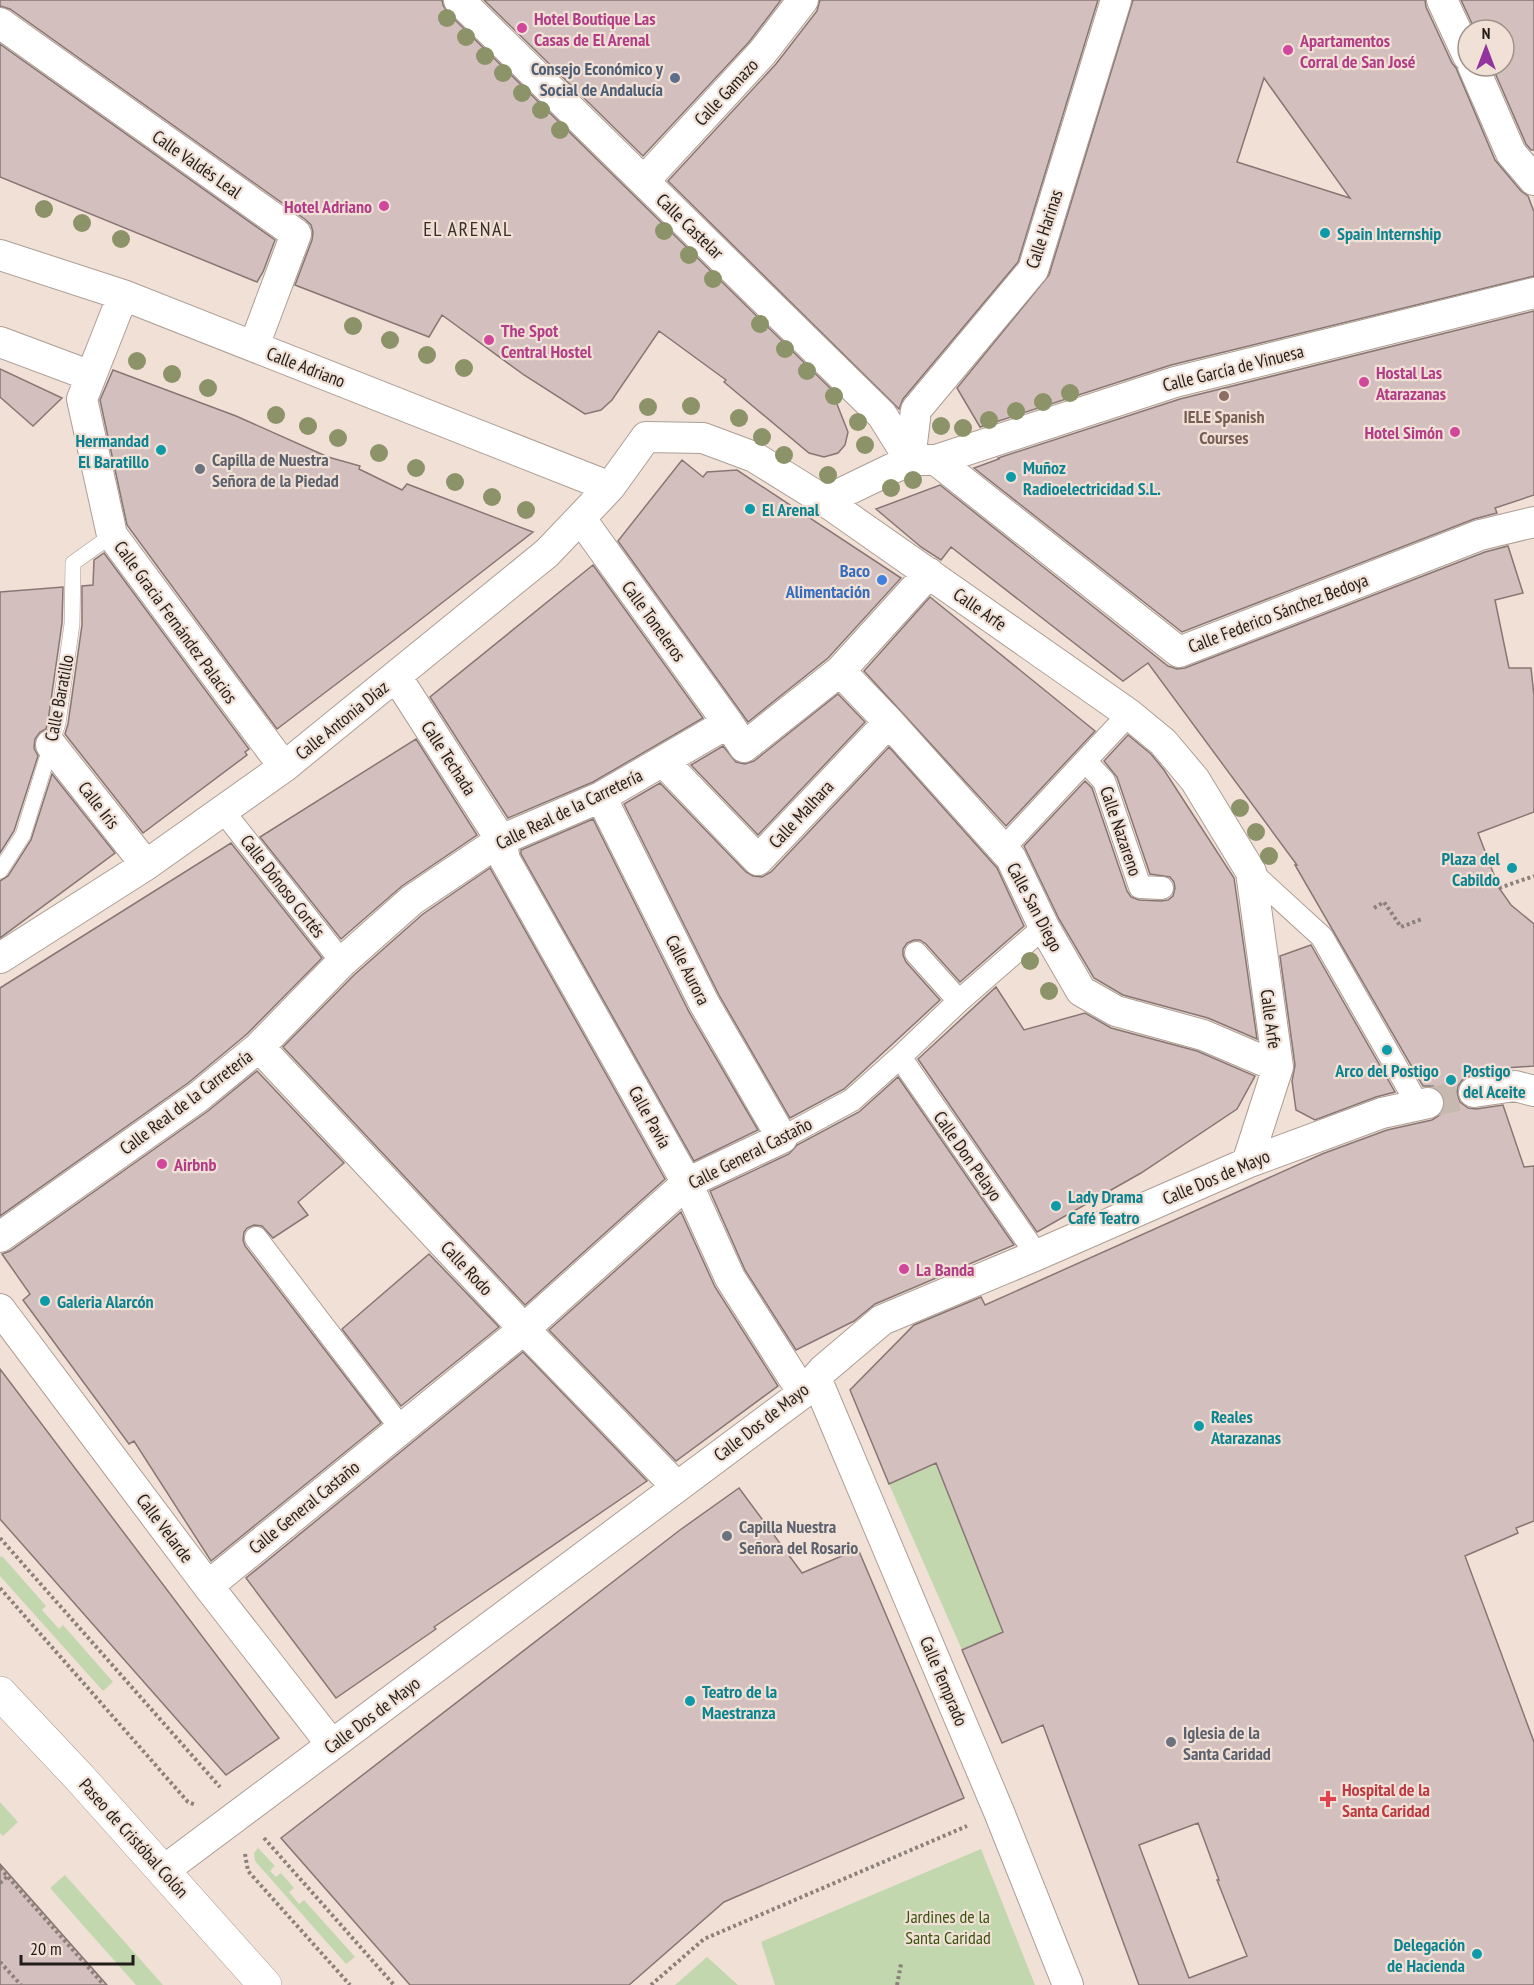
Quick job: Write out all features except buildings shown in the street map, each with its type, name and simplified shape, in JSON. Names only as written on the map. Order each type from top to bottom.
[{"type":"main road","name":"Paseo de Cristóbal Colón","points":[[0,1693],[80,1778],[265,1985]]},
{"type":"street","name":"Calle Castelar","points":[[459,0],[882,415],[923,460]]},
{"type":"street","name":"Calle Gamazo","points":[[644,181],[762,53],[803,0]]},
{"type":"street","name":"Calle Harinas","points":[[923,460],[916,410],[1033,270],[1116,0]]},
{"type":"street","points":[[1442,0],[1456,30]]},
{"type":"street","name":"Calle Valdés Leal","points":[[0,23],[296,234],[254,346]]},
{"type":"street","points":[[1478,78],[1511,153],[1534,180]]},
{"type":"street","name":"Calle Adriano","points":[[0,255],[123,295],[610,487]]},
{"type":"street","name":"Calle García de Vinuesa","points":[[825,501],[923,460],[1175,382],[1534,293]]},
{"type":"street","name":"Calle Gracia Fernández Palacios","points":[[123,295],[82,399],[112,535],[284,767]]},
{"type":"street","points":[[0,342],[91,376]]},
{"type":"street","name":"Calle Antonia Díaz","points":[[0,958],[146,865],[284,767],[547,553],[610,487],[646,437]]},
{"type":"street","name":"Calle Arfe","points":[[646,437],[703,438],[754,457],[825,501],[929,573],[1129,714],[1163,742],[1195,780],[1251,872],[1322,937],[1423,1104]]},
{"type":"street","name":"Calle Federico Sánchez Bedoya","points":[[923,460],[1179,652],[1480,535],[1534,522]]},
{"type":"street","name":"Calle Toneleros","points":[[581,519],[728,723]]},
{"type":"street","points":[[728,723],[744,747],[840,671],[929,573]]},
{"type":"street","name":"Calle San Diego","points":[[840,671],[1011,858],[1044,927],[1082,991],[1116,1011],[1203,1035],[1278,1067]]},
{"type":"street","name":"Calle Techada","points":[[396,676],[501,840]]},
{"type":"street","points":[[1002,850],[1129,714]]},
{"type":"street","name":"Calle Malhara","points":[[664,762],[758,860],[889,722]]},
{"type":"street","name":"Calle Real de la Carretería","points":[[0,1237],[198,1098],[259,1047],[342,962],[412,900],[501,840],[601,797],[728,723]]},
{"type":"street","name":"Calle Iris","points":[[51,745],[146,865]]},
{"type":"street","name":"Calle Nazareno","points":[[1085,761],[1104,780],[1140,887],[1162,888]]},
{"type":"street","name":"Calle Aurora","points":[[601,797],[704,1003],[782,1138]]},
{"type":"street","name":"Calle Dónoso Cortés","points":[[224,811],[342,962]]},
{"type":"street","name":"Calle Pavía","points":[[501,840],[505,860],[687,1184],[730,1278],[809,1385]]},
{"type":"street","name":"Calle Arfe","points":[[1247,1163],[1278,1067],[1251,872]]},
{"type":"street","name":"Calle General Castaño","points":[[208,1586],[524,1329],[687,1184],[782,1138],[852,1100],[959,1001],[1044,927]]},
{"type":"street","points":[[916,953],[959,1001]]},
{"type":"street","name":"Calle Rodo","points":[[259,1047],[524,1329],[677,1487]]},
{"type":"street","name":"Calle Don Pelayo","points":[[900,1057],[1037,1255]]},
{"type":"street","points":[[1474,1092],[1515,1086],[1534,1091]]},
{"type":"street","name":"Calle Dos de Mayo","points":[[163,1871],[677,1487],[809,1385],[823,1370],[882,1320],[1247,1163],[1382,1113],[1423,1104]]},
{"type":"street","points":[[256,1238],[401,1428]]},
{"type":"street","name":"Calle Velarde","points":[[0,1309],[208,1586],[332,1745]]},
{"type":"street","name":"Calle Temprado","points":[[809,1385],[999,1812],[1068,1985]]},
{"type":"lane","name":"Calle Baratillo","points":[[0,871],[23,835],[58,723],[72,624],[73,563],[112,535]]},
{"type":"path","points":[[1499,888],[1534,876]]},
{"type":"path","points":[[1374,908],[1384,902],[1401,927],[1422,919]]},
{"type":"path","points":[[0,1538],[224,1790]]},
{"type":"path","points":[[0,1588],[188,1802]]},
{"type":"path","points":[[264,1838],[394,1985]]},
{"type":"path","points":[[651,1985],[704,1939],[936,1839]]},
{"type":"path","points":[[0,1868],[104,1985]]},
{"type":"path","points":[[248,1871],[350,1985]]},
{"type":"path","points":[[0,1883],[8,1876]]},
{"type":"path","points":[[0,1962],[21,1985]]},
{"type":"path","points":[[897,1985],[901,1964]]},
{"type":"green space","points":[[936,1463],[1003,1632],[962,1650],[889,1484]]},
{"type":"green space","points":[[2,1556],[46,1606],[42,1610],[59,1629],[63,1625],[113,1682],[103,1691],[0,1576],[0,1557]]},
{"type":"green space","points":[[0,1802],[18,1822],[3,1836],[0,1833]]},
{"type":"green space","points":[[258,1848],[275,1866],[270,1871],[276,1877],[281,1873],[294,1888],[289,1892],[299,1904],[304,1900],[355,1957],[346,1964],[255,1861],[254,1853]]},
{"type":"green space","name":"Jardines de la Santa Caridad","points":[[981,1849],[1035,1985],[775,1985],[761,1942]]},
{"type":"green space","points":[[65,1875],[163,1985],[136,1985],[50,1888]]},
{"type":"green space","points":[[707,1957],[738,1985],[675,1985]]},
{"type":"tunnel","points":[[1428,1103],[1474,1092]]},
{"type":"place","name":"Hotel Boutique Las Casas de El Arenal","points":[[522,28]]},
{"type":"place","name":"Apartamentos Corral de San José","points":[[1288,50]]},
{"type":"place","name":"Consejo Económico y Social de Andalucía","points":[[675,78]]},
{"type":"place","name":"Hotel Adriano","points":[[384,206]]},
{"type":"place","name":"Spain Internship","points":[[1325,233]]},
{"type":"place","name":"The Spot Central Hostel","points":[[489,340]]},
{"type":"place","name":"Hostal Las Atarazanas","points":[[1364,382]]},
{"type":"place","name":"IELE Spanish Courses","points":[[1224,396]]},
{"type":"place","name":"Hotel Simón","points":[[1455,432]]},
{"type":"place","name":"Hermandad El Baratillo","points":[[161,450]]},
{"type":"place","name":"Capilla de Nuestra Señora de la Piedad","points":[[200,469]]},
{"type":"place","name":"Muñoz Radioelectricidad S.L.","points":[[1011,477]]},
{"type":"place","name":"El Arenal","points":[[750,509]]},
{"type":"place","name":"Baco Alimentación","points":[[882,580]]},
{"type":"place","name":"Plaza del Cabildo","points":[[1512,868]]},
{"type":"place","name":"Arco del Postigo","points":[[1387,1050]]},
{"type":"place","name":"Postigo del Aceite","points":[[1451,1080]]},
{"type":"place","name":"Airbnb","points":[[162,1164]]},
{"type":"place","name":"Lady Drama Café Teatro","points":[[1056,1206]]},
{"type":"place","name":"La Banda","points":[[904,1269]]},
{"type":"place","name":"Galeria Alarcón","points":[[45,1301]]},
{"type":"place","name":"Reales Atarazanas","points":[[1199,1426]]},
{"type":"place","name":"Capilla Nuestra Señora del Rosario","points":[[727,1536]]},
{"type":"place","name":"Teatro de la Maestranza","points":[[690,1701]]},
{"type":"place","name":"Iglesia de la Santa Caridad","points":[[1171,1742]]},
{"type":"place","name":"Hospital de la Santa Caridad","points":[[1328,1799]]},
{"type":"place","name":"Delegación de Hacienda","points":[[1477,1954]]},
{"type":"district","name":"EL ARENAL","points":[[468,229]]}]
